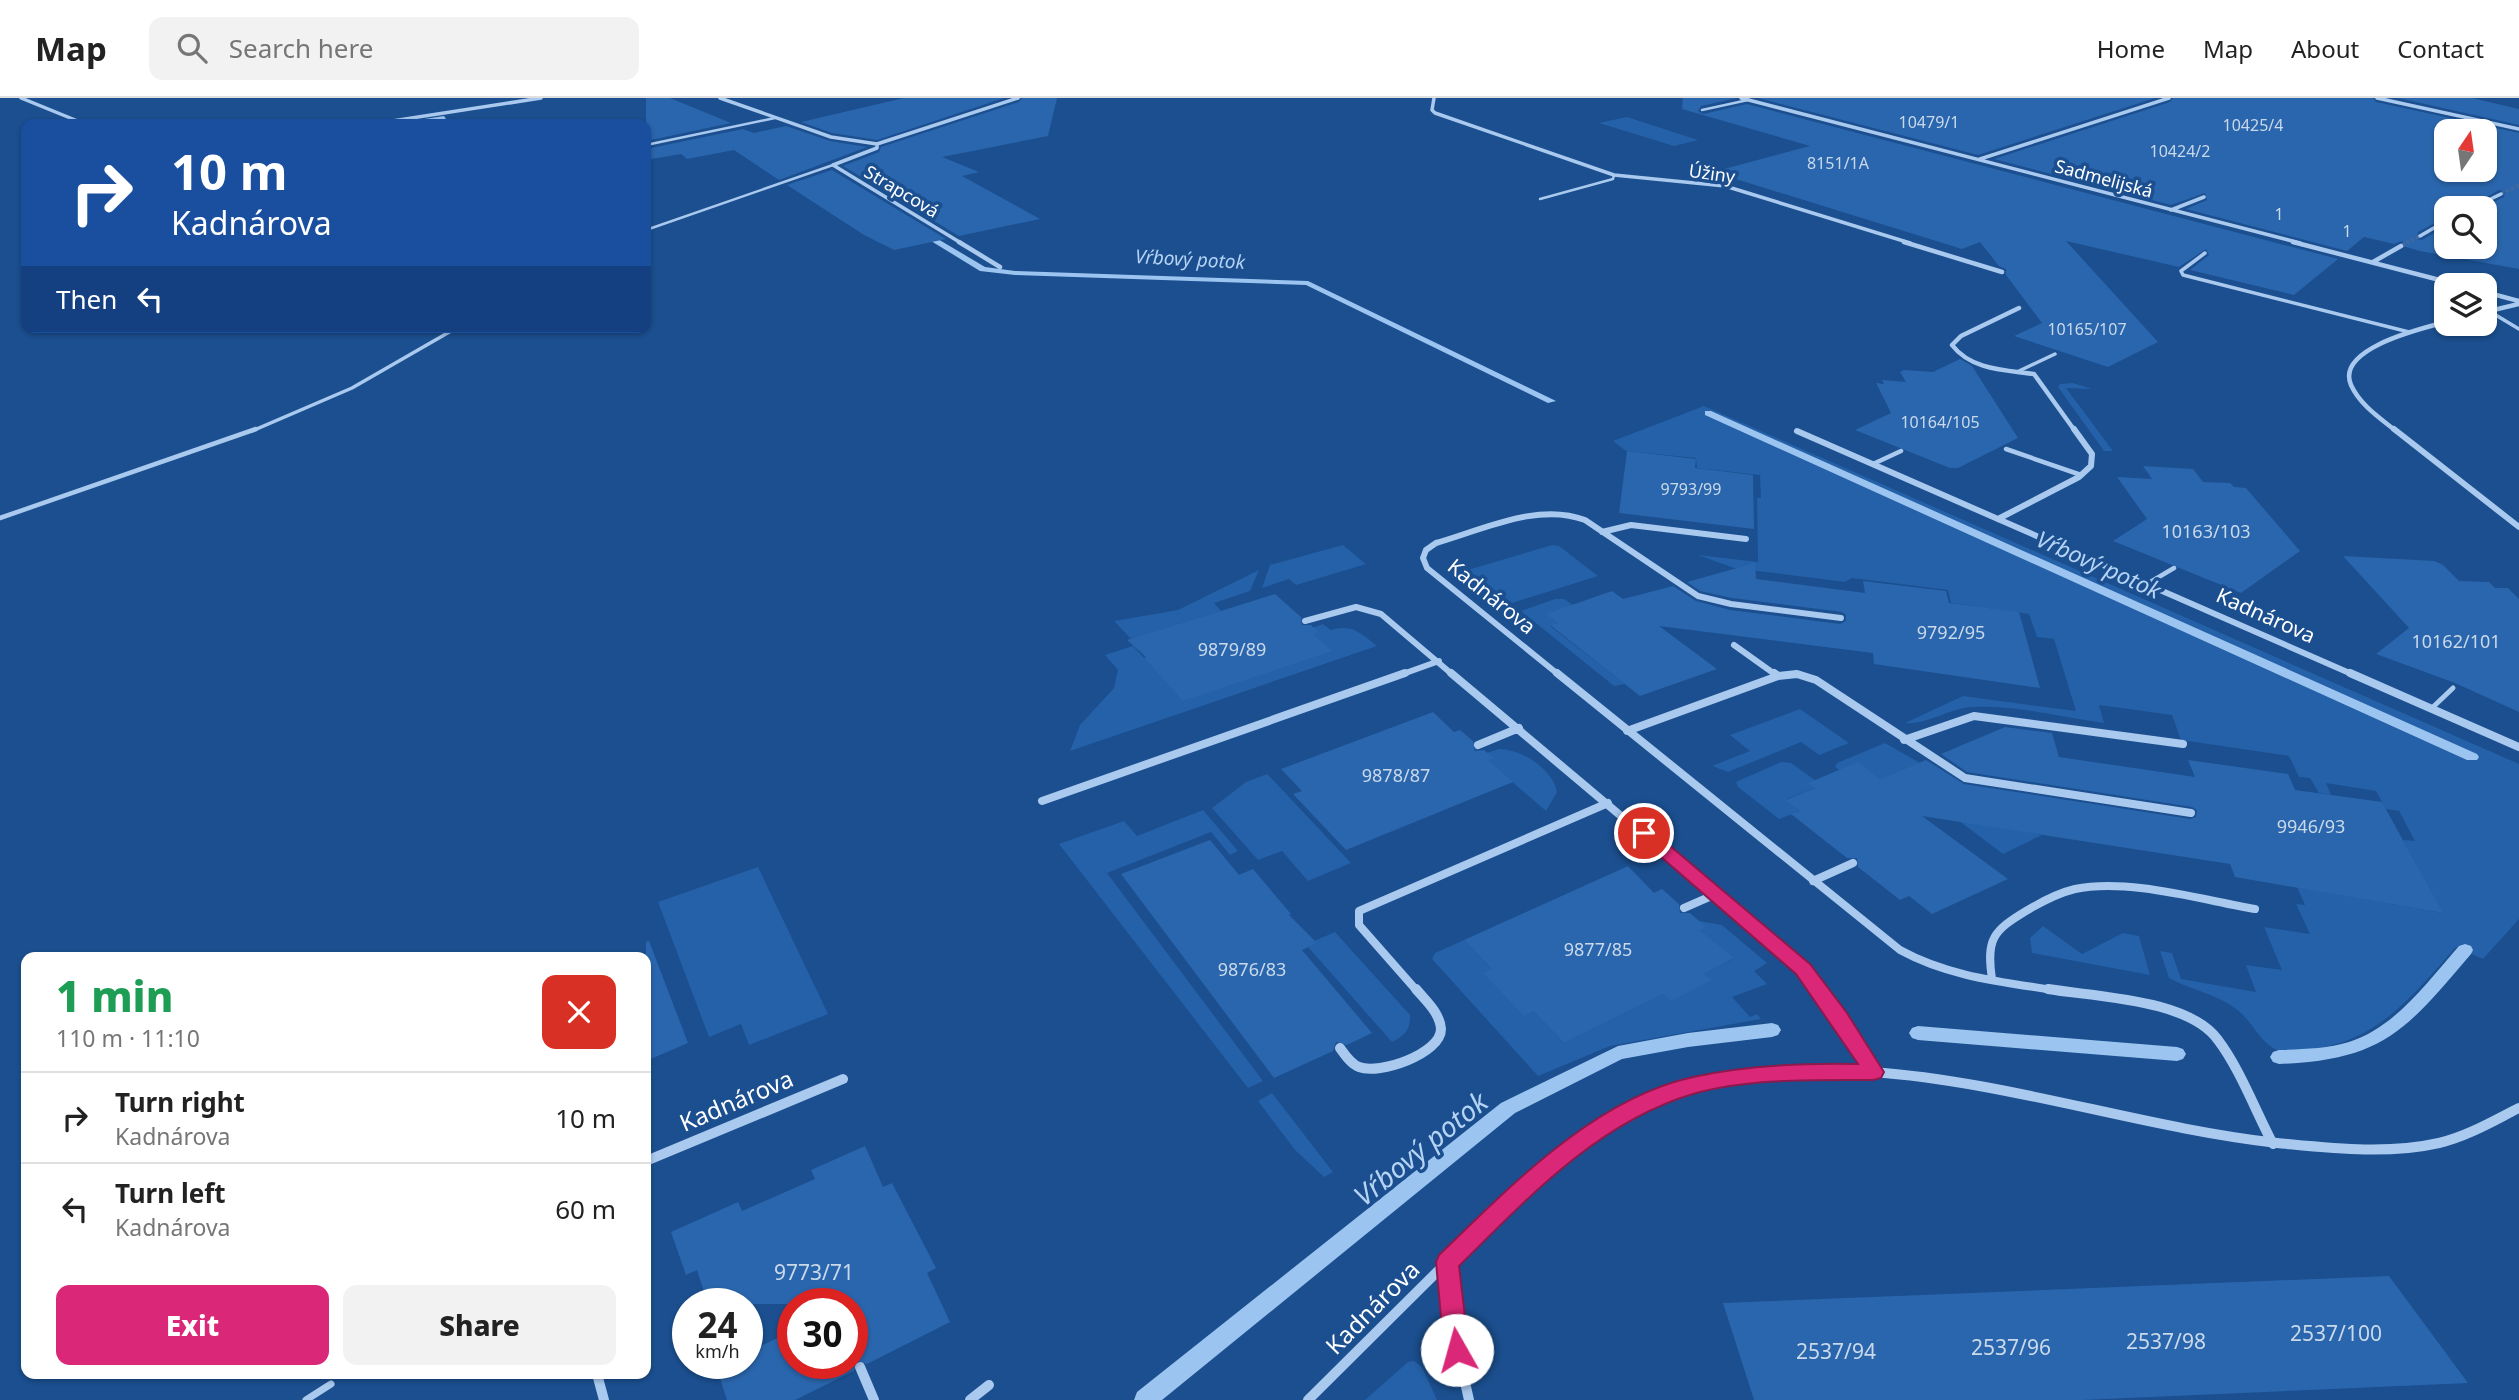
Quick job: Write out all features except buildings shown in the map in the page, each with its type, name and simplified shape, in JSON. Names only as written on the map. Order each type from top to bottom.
[{"type":"street","points":[[20,98],[72,119]]},
{"type":"street","points":[[405,119],[541,98]]},
{"type":"street","points":[[720,98],[831,137],[877,144]]},
{"type":"street","name":"Strapcová","points":[[833,166],[870,152],[877,148],[877,144],[1018,98]]},
{"type":"street","name":"Úžiny","points":[[1434,98],[1432,110],[1435,113],[1614,175],[1725,186],[2002,272]]},
{"type":"street","name":"Sadmelijská","points":[[1741,98],[2434,278]]},
{"type":"street","points":[[1978,159],[2169,98]]},
{"type":"street","points":[[2377,98],[2519,129]]},
{"type":"street","name":"Strapcová","points":[[833,166],[1000,267]]},
{"type":"street","points":[[2497,196],[2501,194]]},
{"type":"street","points":[[2170,210],[2204,197]]},
{"type":"street","points":[[2420,236],[2434,228]]},
{"type":"street","points":[[2373,262],[2401,246]]},
{"type":"street","points":[[2497,296],[2519,303]]},
{"type":"street","points":[[2497,308],[2519,303]]},
{"type":"street","points":[[1998,519],[2081,475],[2091,466],[2092,454],[2034,374],[1964,357],[1952,345],[1962,336],[2019,308]]},
{"type":"street","points":[[2434,325],[2367,349],[2357,359],[2351,371],[2350,383],[2356,396],[2396,432],[2519,527]]},
{"type":"street","name":"Kadnárova","points":[[1797,431],[2519,747]]},
{"type":"street","name":"Kadnárova","points":[[1841,618],[1731,604],[1698,596],[1572,515],[1537,514],[1436,543],[1426,550],[1423,558],[1427,568],[1900,950],[1917,960],[1957,974],[2170,1009],[2197,1020],[2218,1039],[2273,1144]]},
{"type":"street","points":[[1602,532],[1631,525],[1746,539]]},
{"type":"street","points":[[1305,621],[1356,607],[1369,608],[1381,614],[1803,969],[1840,1018],[1873,1072]]},
{"type":"street","points":[[1734,645],[1778,676]]},
{"type":"street","points":[[1042,801],[1438,661]]},
{"type":"street","points":[[1628,731],[1778,676],[1797,674],[1816,680],[1965,778],[2190,813]]},
{"type":"street","points":[[1904,740],[1960,718],[1986,716],[2183,744]]},
{"type":"street","points":[[1478,745],[1519,728]]},
{"type":"street","points":[[1340,1048],[1359,1067],[1383,1070],[1432,1046],[1439,1037],[1441,1027],[1436,1011],[1359,925],[1359,911],[1608,803]]},
{"type":"street","points":[[1813,881],[1853,863]]},
{"type":"street","points":[[1992,979],[1987,951],[1991,936],[2009,920],[2075,889],[2125,889],[2256,909]]},
{"type":"street","points":[[1684,908],[1716,894]]},
{"type":"street","name":"Kadnárova","points":[[1308,1400],[1551,1163],[1603,1126],[1654,1100],[1693,1086],[1752,1075],[1830,1070],[1873,1072],[1966,1084],[2135,1121],[2273,1144],[2380,1149],[2431,1144],[2457,1138],[2519,1108]]},
{"type":"street","name":"Kadnárova","points":[[651,1159],[843,1079]]},
{"type":"street","points":[[1447,1262],[1454,1333],[1469,1400]]},
{"type":"street","points":[[598,1379],[604,1400]]},
{"type":"street","points":[[865,1379],[874,1400]]},
{"type":"street","points":[[971,1400],[989,1385]]},
{"type":"lane","points":[[1702,110],[1748,100]]},
{"type":"lane","points":[[651,144],[775,118]]},
{"type":"lane","points":[[651,228],[833,166]]},
{"type":"lane","points":[[1540,199],[1613,179],[1614,175]]},
{"type":"lane","points":[[2205,253],[2181,271],[2183,275],[2409,332]]},
{"type":"lane","points":[[2497,317],[2519,329]]},
{"type":"lane","points":[[0,519],[237,437],[378,373],[448,333]]},
{"type":"lane","points":[[2019,371],[2055,354]]},
{"type":"lane","points":[[2007,449],[2081,475]]},
{"type":"lane","points":[[1873,464],[1901,451]]},
{"type":"lane","points":[[2147,584],[2174,568]]},
{"type":"lane","points":[[2432,708],[2453,688]]},
{"type":"lane","points":[[306,1400],[331,1384]]},
{"type":"shaded area","points":[[1627,117],[1698,140],[1674,146],[1599,123]]},
{"type":"shaded area","points":[[2073,383],[2092,389],[2066,388],[2113,451],[2104,451],[2058,387],[2060,384]]},
{"type":"shaded area","points":[[1704,406],[2519,764],[2519,919],[2483,959],[2456,947],[2393,1013],[2356,1037],[2335,1045],[2294,1052],[2277,1050],[2233,1007],[2169,978],[2160,951],[2172,953],[2181,979],[2256,992],[2246,965],[2282,970],[2264,927],[2310,934],[2296,904],[2305,905],[2297,887],[2442,913],[2403,840],[2415,841],[2399,811],[2386,809],[2376,791],[2326,783],[2331,795],[2319,793],[2310,778],[2299,777],[2289,756],[2181,740],[2172,715],[2099,705],[2104,723],[2022,710],[1973,707],[1905,723],[1963,696],[2076,711],[2054,639],[2037,637],[2029,614],[1951,603],[1948,590],[1852,578],[1845,582],[1734,568],[1698,555],[1758,562],[1757,498],[1761,498],[1760,475],[1697,468],[1696,458],[1626,451],[1613,441]]},
{"type":"shaded area","points":[[1343,545],[1366,564],[1296,585],[1289,579],[1262,588],[1270,565]]},
{"type":"shaded area","points":[[1552,545],[1559,546],[1598,576],[1512,603],[1468,570]]},
{"type":"shaded area","points":[[1259,570],[1250,591],[1214,603],[1221,611],[1131,639],[1114,621],[1178,610]]},
{"type":"shaded area","points":[[1555,599],[1564,599],[1573,605],[1558,623],[1550,626],[1625,684],[1614,686],[1521,611]]},
{"type":"shaded area","points":[[1323,624],[1331,630],[1345,628],[1356,631],[1377,646],[1070,751],[1080,725],[1114,688],[1118,670],[1105,655],[1133,646],[1184,701],[1307,630]]},
{"type":"shaded area","points":[[1800,709],[1849,743],[1819,755],[1801,742],[1728,772],[1712,766],[1750,751],[1730,735]]},
{"type":"shaded area","points":[[1885,743],[1920,763],[1880,779],[1865,768],[1847,775],[1835,767],[1837,763]]},
{"type":"shaded area","points":[[1499,749],[1517,752],[1543,768],[1557,792],[1546,811],[1481,755]]},
{"type":"shaded area","points":[[1781,762],[1791,763],[1822,785],[1787,799],[1800,811],[1779,819],[1738,787],[1736,782]]},
{"type":"shaded area","points":[[1267,774],[1351,863],[1308,881],[1282,851],[1258,860],[1212,808],[1246,782]]},
{"type":"shaded area","points":[[1203,810],[1238,851],[1230,855],[1211,832],[1107,873],[1263,1081],[1248,1088],[1059,844],[1124,821],[1137,836]]},
{"type":"shaded area","points":[[1964,819],[2042,835],[2003,854],[1959,821]]},
{"type":"shaded area","points":[[758,867],[828,1014],[749,1045],[741,1024],[709,1037],[658,902]]},
{"type":"shaded area","points":[[1699,921],[1722,925],[1767,963],[1754,971],[1767,984],[1732,997],[1750,1017],[1757,1014],[1761,1019],[1610,1046],[1538,1076],[1432,959],[1435,953],[1464,940],[1564,1043],[1733,959],[1693,924]]},
{"type":"shaded area","points":[[2043,926],[2082,954],[2123,933],[2139,936],[2150,975],[2032,953],[2030,938]]},
{"type":"shaded area","points":[[1335,932],[1410,1015],[1408,1029],[1396,1040],[1392,1042],[1308,947],[1314,941]]},
{"type":"shaded area","points":[[1272,1093],[1333,1172],[1324,1177],[1295,1150],[1258,1101]]},
{"type":"shaded area","points":[[1414,1361],[1422,1367],[1437,1400],[1365,1400],[1408,1362]]},
{"type":"waterway","name":"Vŕbový potok","points":[[438,119],[444,118]]},
{"type":"waterway","name":"Vŕbový potok","points":[[921,231],[983,269],[1015,273],[1308,283],[1551,401]]},
{"type":"waterway","name":"Vŕbový potok","points":[[1708,413],[2472,757]]},
{"type":"waterway","name":"Vŕbový potok","points":[[2279,1057],[2341,1051],[2376,1037],[2417,1004],[2465,950]]},
{"type":"waterway","name":"Vŕbový potok","points":[[1145,1400],[1508,1108],[1618,1053],[1688,1040],[1772,1030]]},
{"type":"waterway","name":"Vŕbový potok","points":[[1918,1033],[2177,1054]]},
{"type":"tunnel","points":[[2501,194],[2519,185]]},
{"type":"tunnel","points":[[2406,243],[2420,236]]},
{"type":"tunnel","points":[[2401,246],[2409,242]]},
{"type":"route","points":[[1457,1350],[1447,1262],[1537,1175],[1603,1126],[1654,1100],[1693,1086],[1792,1071],[1873,1072],[1840,1018],[1803,969],[1644,833]]}]
